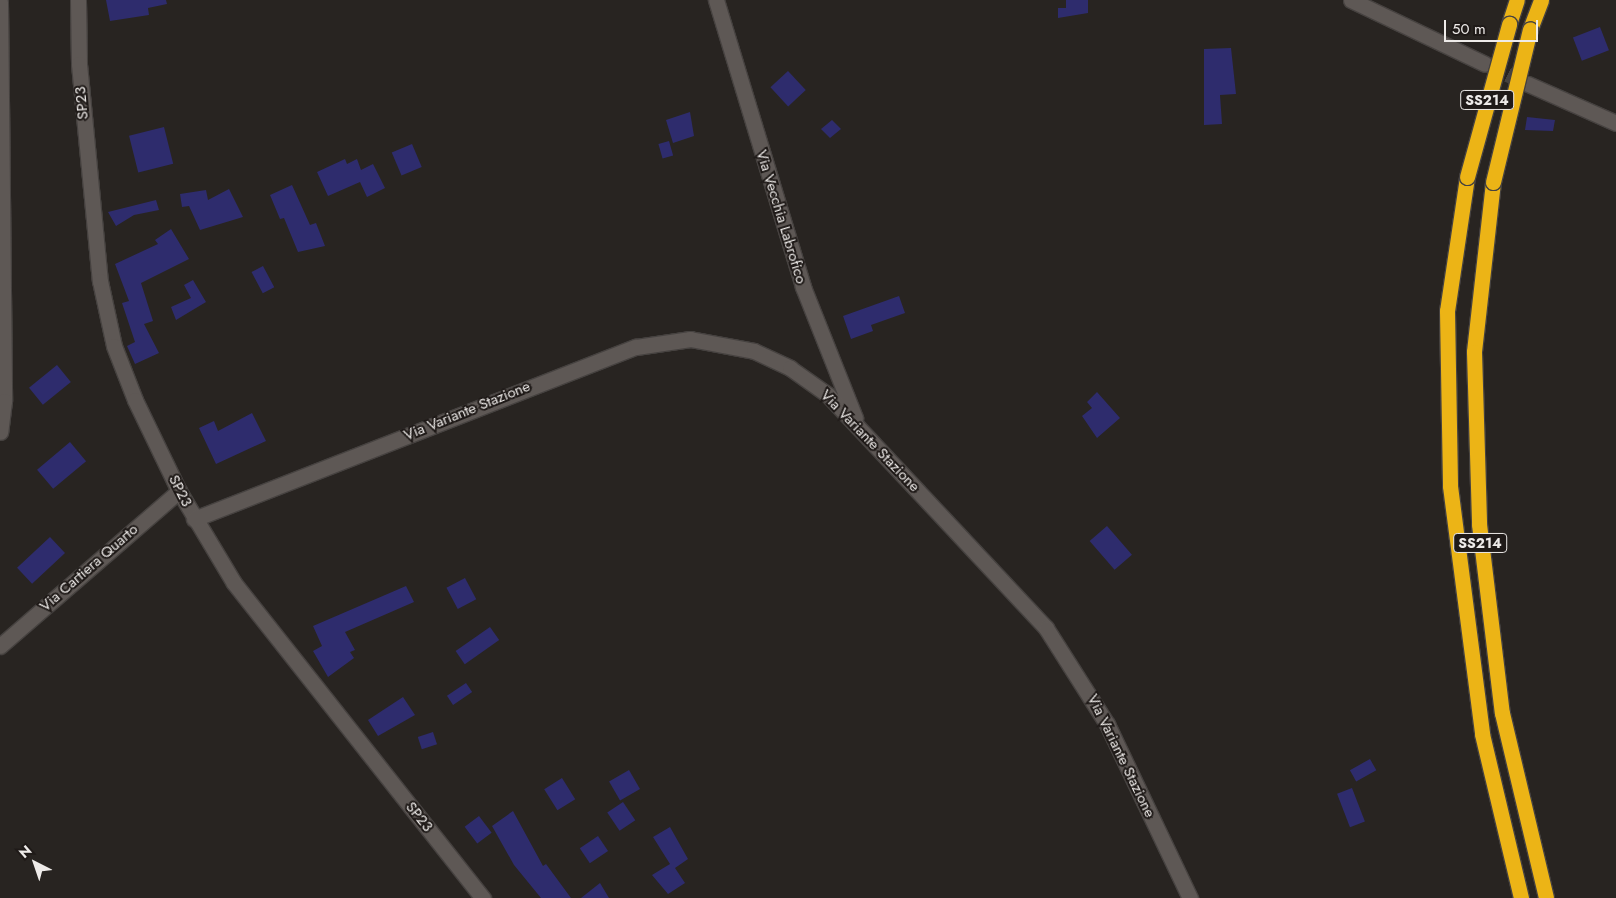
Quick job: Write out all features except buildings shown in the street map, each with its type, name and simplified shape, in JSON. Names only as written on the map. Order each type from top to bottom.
[{"type":"highway","name":"SS214","points":[[1517,0],[1467,178],[1447,311],[1450,486],[1482,734],[1521,898]]},
{"type":"highway","name":"SS214","points":[[1541,0],[1530,28],[1492,182],[1474,352],[1478,515],[1502,713],[1546,898]]},
{"type":"street","name":"SP23","points":[[78,0],[79,64],[103,301],[129,386],[194,519],[250,605],[483,898]]},
{"type":"street","name":"Via Vecchia Labrofico","points":[[716,0],[805,295],[859,428]]},
{"type":"street","points":[[1351,0],[1485,64]]},
{"type":"street","points":[[0,2],[4,394],[0,432]]},
{"type":"street","points":[[1528,84],[1616,123]]},
{"type":"street","name":"Via Variante Stazione","points":[[194,519],[609,355],[664,341],[716,341],[774,359],[814,384],[859,428],[1031,611],[1065,652],[1111,732],[1190,898]]},
{"type":"street","name":"Via Cartiera Quarto","points":[[0,646],[179,491]]},
{"type":"tunnel","points":[[1487,64],[1528,84]]}]
